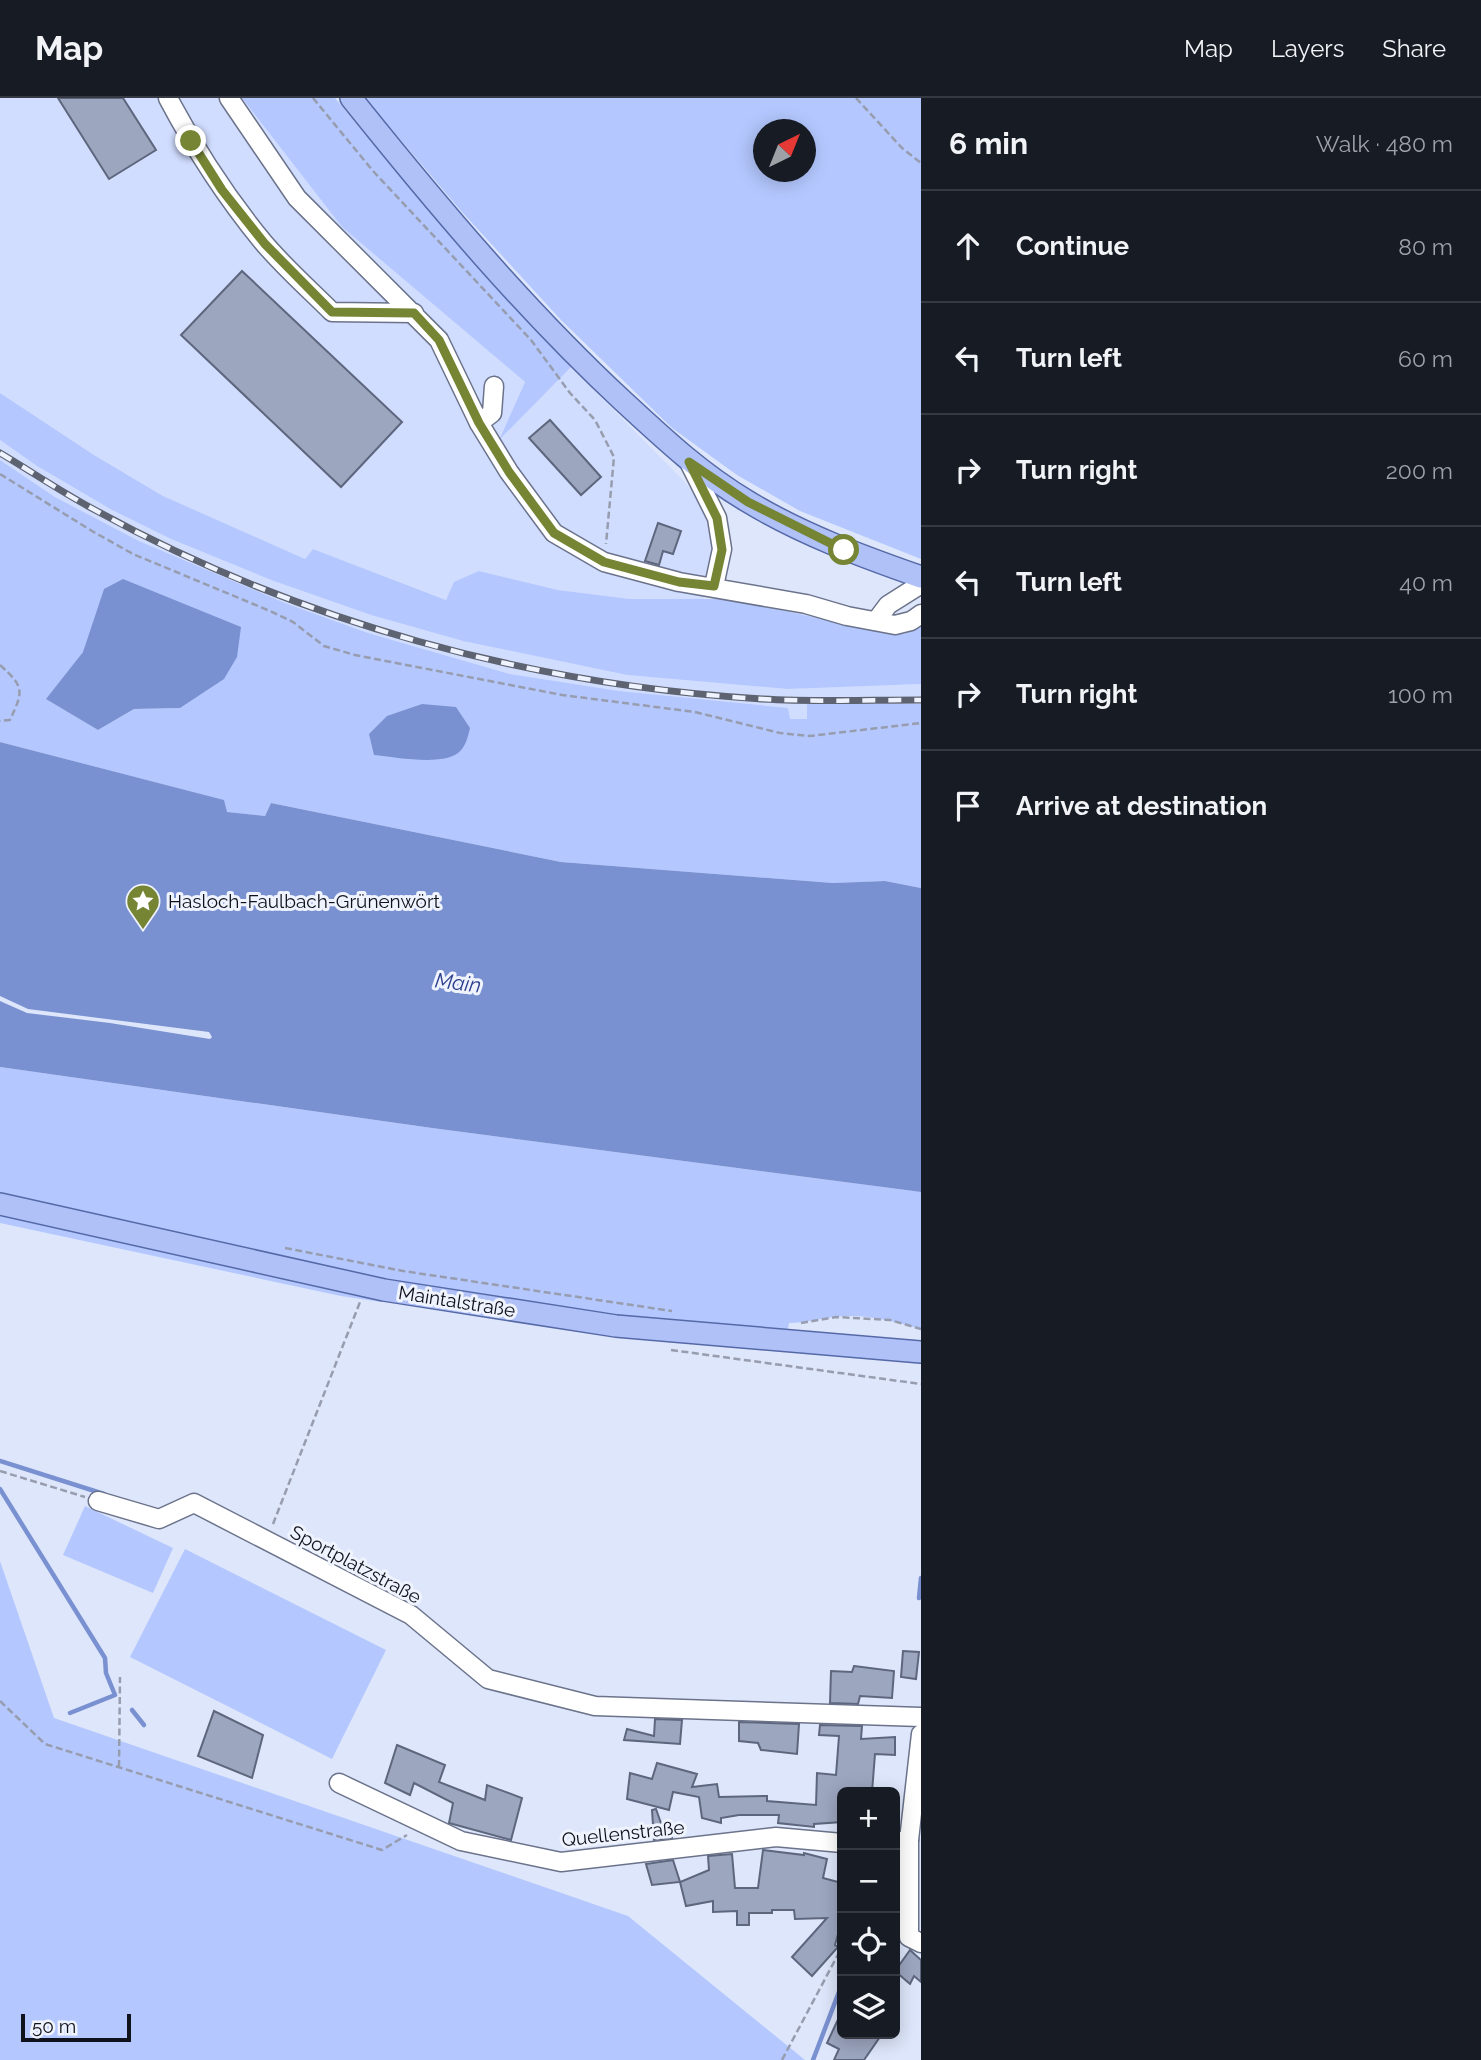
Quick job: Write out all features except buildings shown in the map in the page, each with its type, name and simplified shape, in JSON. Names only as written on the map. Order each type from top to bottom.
[{"type":"main road","points":[[351,98],[399,158],[567,349],[689,462],[748,502],[832,544],[921,578]]},
{"type":"main road","name":"Maintalstraße","points":[[0,1204],[384,1290],[616,1326],[921,1352]]},
{"type":"street","points":[[167,98],[222,190],[265,244],[332,312],[414,313]]},
{"type":"street","points":[[229,98],[297,198],[439,340],[479,423],[509,472],[554,533],[604,562],[679,582],[806,604],[895,625],[911,621],[921,614]]},
{"type":"street","points":[[479,423],[492,413],[494,386]]},
{"type":"street","points":[[689,462],[717,518],[722,550],[714,586]]},
{"type":"street","points":[[876,621],[888,605],[921,584]]},
{"type":"street","name":"Sportplatzstraße","points":[[98,1500],[159,1519],[194,1503],[411,1615],[488,1679],[595,1706],[921,1717]]},
{"type":"street","points":[[921,1734],[902,1841],[909,1937],[921,1943]]},
{"type":"street","name":"Quellenstraße","points":[[339,1783],[461,1841],[561,1862],[776,1838],[837,1843]]},
{"type":"path","points":[[313,98],[373,171],[531,340],[570,393],[595,419],[614,457],[604,562]]},
{"type":"path","points":[[856,98],[902,148],[921,163]]},
{"type":"path","points":[[0,474],[133,554],[270,611],[293,622],[324,646],[355,655],[562,695],[695,712],[790,734],[810,736],[921,723]]},
{"type":"path","points":[[0,665],[17,681],[21,698],[10,720],[0,721]]},
{"type":"path","points":[[278,1247],[402,1271],[683,1313]]},
{"type":"path","points":[[266,1540],[361,1299]]},
{"type":"path","points":[[800,1323],[836,1317],[890,1320],[921,1329]]},
{"type":"path","points":[[0,1471],[98,1500]]},
{"type":"path","points":[[118,1767],[120,1676]]},
{"type":"path","points":[[0,1702],[46,1744],[382,1850],[425,1824]]},
{"type":"path","points":[[782,2060],[837,1956]]},
{"type":"shaded area","points":[[0,98],[242,98],[342,227],[525,382],[500,437],[571,367],[682,479],[711,520],[715,554],[704,599],[630,599],[558,590],[479,571],[447,600],[313,549],[305,559],[163,496],[94,455],[0,393]]},
{"type":"shaded area","points":[[242,98],[335,98],[397,173],[571,367],[499,440],[525,382],[342,227]]},
{"type":"shaded area","points":[[365,98],[921,98],[921,559],[800,511],[737,475],[672,428],[561,320],[461,211]]},
{"type":"shaded area","points":[[0,393],[94,455],[163,496],[305,559],[313,549],[446,600],[454,582],[479,571],[558,590],[630,599],[731,599],[877,631],[904,634],[921,627],[921,684],[788,689],[627,675],[463,641],[371,615],[271,580],[171,539],[112,510],[37,466],[0,440]]},
{"type":"shaded area","points":[[0,440],[37,466],[112,510],[171,539],[271,580],[371,615],[463,641],[627,675],[788,689],[921,684],[921,704],[808,704],[807,720],[789,719],[510,674],[368,633],[285,603],[139,541],[55,497],[0,460]]},
{"type":"shaded area","points":[[0,460],[55,497],[139,541],[285,603],[368,633],[510,674],[619,691],[788,708],[790,719],[807,719],[807,704],[921,704],[921,888],[885,881],[833,883],[561,862],[271,803],[265,816],[225,812],[223,800],[0,742]],"holes":[[[83,652],[180,708],[134,709],[98,730],[47,699]]]},
{"type":"shaded area","points":[[0,1067],[432,1128],[921,1192],[921,1329],[878,1318],[844,1316],[789,1323],[786,1340],[383,1290],[381,1302],[341,1296],[0,1223]]},
{"type":"shaded area","points":[[85,1506],[173,1548],[153,1593],[63,1555]]},
{"type":"shaded area","points":[[185,1549],[386,1650],[332,1759],[130,1657]]},
{"type":"shaded area","points":[[0,1561],[54,1718],[628,1916],[805,2060],[0,2060]]},
{"type":"water","points":[[123,579],[241,627],[237,657],[224,679],[180,708],[134,709],[98,730],[46,699],[83,652],[104,589]]},
{"type":"water","points":[[422,704],[456,707],[470,728],[461,751],[450,757],[429,760],[374,755],[369,734],[387,716]]},
{"type":"water","name":"Main","points":[[0,742],[224,800],[227,812],[265,816],[271,803],[561,862],[833,883],[885,881],[921,888],[921,1192],[432,1128],[0,1067],[0,1001],[27,1013],[210,1039],[212,1037],[209,1032],[28,1009],[0,996]]},
{"type":"waterway","points":[[0,1461],[104,1494]]},
{"type":"waterway","points":[[0,1489],[105,1658],[106,1673],[115,1695],[70,1713]]},
{"type":"waterway","points":[[919,1598],[921,1578]]},
{"type":"waterway","points":[[132,1710],[144,1725]]},
{"type":"waterway","points":[[813,2060],[837,1997]]},
{"type":"railway","points":[[0,453],[83,503],[173,550],[253,585],[418,641],[503,663],[675,691],[782,700],[921,700]]},
{"type":"place","name":"Hasloch-Faulbach-Grünenwört","points":[[143,931]]},
{"type":"route","points":[[191,141],[222,190],[265,244],[332,312],[414,313],[439,340],[479,423],[509,472],[554,533],[604,562],[679,582],[714,586],[722,550],[717,518],[689,462],[748,502],[844,550]]}]
